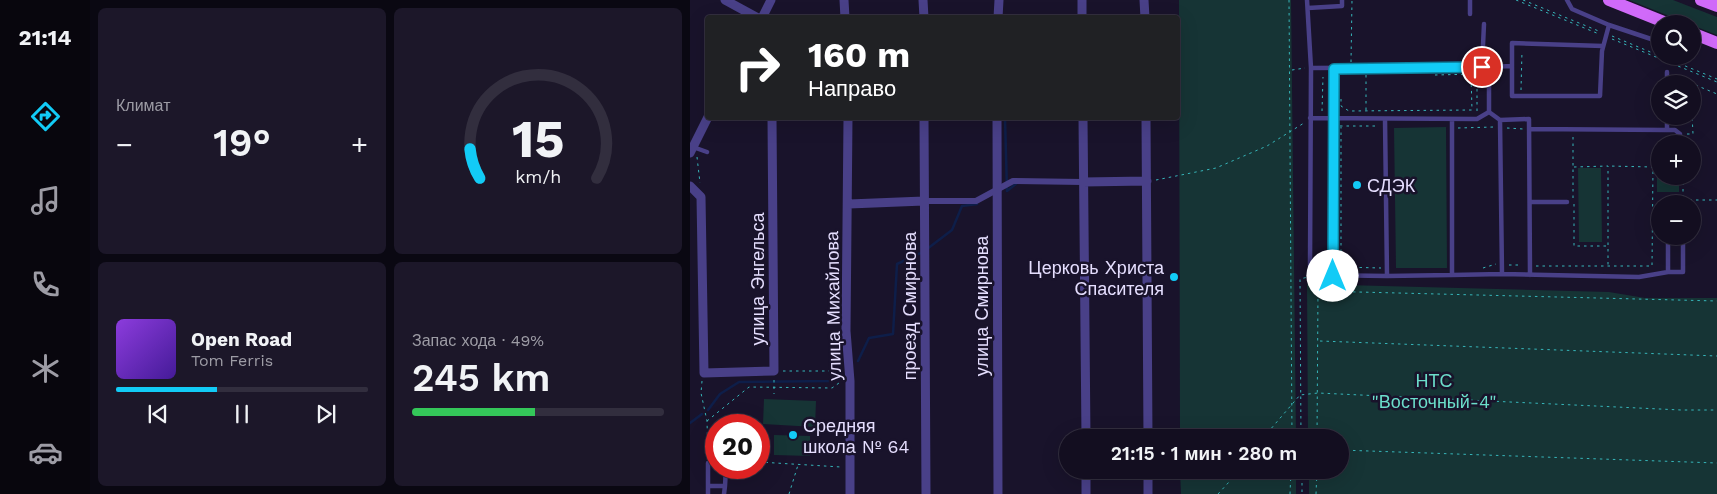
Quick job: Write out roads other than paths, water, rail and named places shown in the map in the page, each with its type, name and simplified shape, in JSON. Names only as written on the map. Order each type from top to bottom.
[{"type":"main road","points":[[1609,0],[1651,17]]},
{"type":"main road","points":[[1701,0],[1717,6]]},
{"type":"main road","points":[[1701,37],[1717,43]]},
{"type":"street","points":[[725,0],[754,15]]},
{"type":"street","points":[[762,15],[771,0]]},
{"type":"street","points":[[844,0],[845,15]]},
{"type":"street","points":[[924,0],[924,15]]},
{"type":"street","points":[[998,0],[998,15]]},
{"type":"street","points":[[1082,0],[1082,15]]},
{"type":"street","points":[[1144,0],[1145,15]]},
{"type":"street","points":[[692,150],[707,120]]},
{"type":"street","name":"улица Энгельса","points":[[690,186],[701,197],[704,372],[774,374],[772,120]]},
{"type":"street","name":"улица Михайлова","points":[[848,120],[846,331],[850,381],[850,494]]},
{"type":"street","name":"проезд Смирнова","points":[[924,120],[926,494]]},
{"type":"street","name":"улица Смирнова","points":[[997,120],[998,494]]},
{"type":"street","points":[[1083,120],[1086,429]]},
{"type":"street","points":[[1146,120],[1148,181],[1148,429]]},
{"type":"street","points":[[848,204],[976,201],[1014,181],[1148,181]]},
{"type":"street","points":[[1086,479],[1086,494]]},
{"type":"street","points":[[1148,479],[1148,494]]},
{"type":"lane","points":[[1307,0],[1311,68],[1310,266],[1316,275],[1452,276],[1502,274],[1639,277],[1668,272],[1683,272],[1684,245]]},
{"type":"lane","points":[[1308,8],[1342,6],[1342,0]]},
{"type":"lane","points":[[1470,0],[1470,14]]},
{"type":"lane","points":[[1567,0],[1572,9],[1609,25],[1651,39]]},
{"type":"lane","points":[[1482,67],[1484,24]]},
{"type":"lane","points":[[1604,46],[1512,42],[1512,96],[1600,96],[1604,46],[1609,25]]},
{"type":"lane","points":[[1311,68],[1512,66]]},
{"type":"lane","points":[[1488,112],[1489,67]]},
{"type":"lane","points":[[1333,276],[1334,69]]},
{"type":"lane","points":[[1310,118],[1477,119],[1488,112]]},
{"type":"lane","points":[[1488,112],[1500,120],[1529,119],[1530,275]]},
{"type":"lane","points":[[1385,119],[1387,276]]},
{"type":"lane","points":[[1452,119],[1452,276]]},
{"type":"lane","points":[[1500,120],[1502,274]]},
{"type":"lane","points":[[1667,125],[1667,130]]},
{"type":"lane","points":[[1529,129],[1675,130],[1680,135]]},
{"type":"lane","points":[[692,150],[707,152]]},
{"type":"lane","points":[[1530,202],[1566,200]]},
{"type":"lane","points":[[1668,245],[1668,272]]},
{"type":"lane","points":[[707,493],[708,479]]},
{"type":"lane","points":[[724,494],[725,479]]},
{"type":"lane","points":[[708,486],[724,486]]},
{"type":"waterway","points":[[1005,120],[1007,191]]},
{"type":"waterway","points":[[1007,191],[1017,183]]},
{"type":"waterway","points":[[927,249],[952,230],[962,206],[977,204]]},
{"type":"waterway","points":[[858,361],[869,338],[893,334],[897,264],[923,252]]},
{"type":"waterway","points":[[708,410],[720,394],[739,382],[832,381],[845,376]]},
{"type":"waterway","points":[[690,423],[702,414]]},
{"type":"place","name":"СДЭК","points":[[1357,185]]},
{"type":"place","name":"Церковь Христа Спасителя","points":[[1174,277]]},
{"type":"place","name":"Средняя школа № 64","points":[[793,435]]},
{"type":"park label","name":"НТС \"Восточный-4\"","points":[[1434,390]]}]
